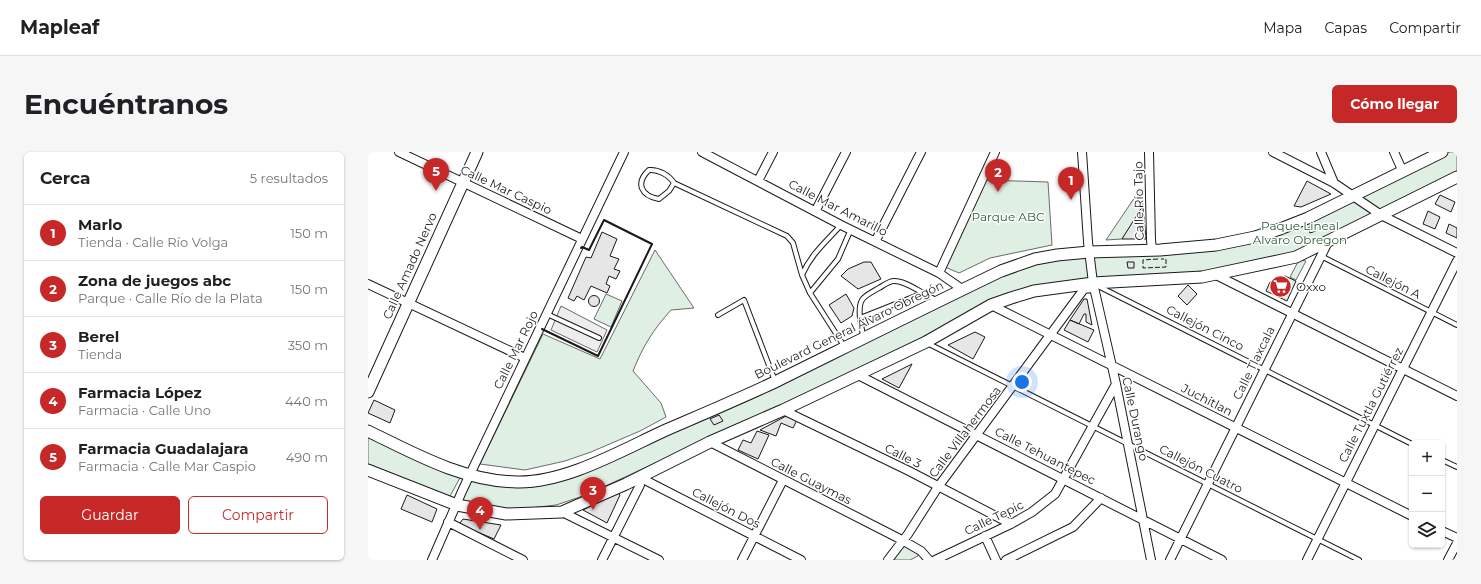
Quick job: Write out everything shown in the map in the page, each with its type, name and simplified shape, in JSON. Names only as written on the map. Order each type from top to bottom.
[{"type":"main road","name":"Calle Amado Nervo","points":[[368,392],[477,152]]},
{"type":"main road","name":"Boulevard General Álvaro Obregón","points":[[368,431],[427,460],[470,476],[518,482],[554,478],[616,454],[775,382],[1001,271],[1035,259],[1056,255],[1216,246],[1255,237],[1280,230],[1294,224],[1442,152]]},
{"type":"main road","points":[[368,470],[457,505],[506,514],[562,512],[639,477],[710,442],[858,375],[926,342],[991,306],[1034,291],[1202,277],[1296,257],[1457,177]]},
{"type":"street","name":"Calle Mar Caspio","points":[[399,152],[582,239]]},
{"type":"street","name":"Calle Mar Rojo","points":[[432,560],[448,522],[525,358],[548,314],[624,152]]},
{"type":"street","name":"Calle Mar Amarillo","points":[[702,152],[939,273],[962,289]]},
{"type":"street","points":[[758,181],[773,152]]},
{"type":"street","points":[[816,210],[846,152]]},
{"type":"street","points":[[876,240],[921,152]]},
{"type":"street","points":[[939,273],[995,152]]},
{"type":"street","name":"Calle Durango","points":[[1082,152],[1089,252],[1094,285],[1116,384],[1151,560]]},
{"type":"street","name":"Calle Río Tajo","points":[[1149,152],[1152,250]]},
{"type":"street","points":[[1273,152],[1334,183],[1381,215],[1457,253]]},
{"type":"street","points":[[1322,152],[1334,183]]},
{"type":"street","points":[[1394,152],[1403,172]]},
{"type":"street","name":"Calle Tlaxcala","points":[[1170,560],[1328,242]]},
{"type":"street","name":"Calle Tuxtla Gutiérrez","points":[[1307,560],[1457,261]]},
{"type":"street","points":[[1214,274],[1457,396]]},
{"type":"street","points":[[368,284],[525,358]]},
{"type":"street","name":"Calle Villahermosa","points":[[888,560],[908,534],[938,487],[1052,335],[1084,289],[1094,285]]},
{"type":"street","name":"Juchitlan","points":[[991,306],[1052,335],[1409,514]]},
{"type":"street","name":"Calle Tehuantepec","points":[[858,375],[1222,560]]},
{"type":"street","name":"Calle Tepic","points":[[935,560],[1011,524],[1032,512],[1055,494],[1116,384]]},
{"type":"street","name":"Calle 3","points":[[783,410],[1011,524]]},
{"type":"street","name":"Calle Guaymas","points":[[710,442],[902,540],[921,551],[929,560]]},
{"type":"street","points":[[602,560],[640,485],[639,477]]},
{"type":"street","name":"Callejón Dos","points":[[639,477],[754,537],[802,560]]},
{"type":"street","points":[[742,560],[783,480]]},
{"type":"street","points":[[1006,560],[1073,527],[1101,498]]},
{"type":"street","points":[[562,512],[659,560]]},
{"type":"street","points":[[448,522],[523,560]]},
{"type":"street","points":[[1445,532],[1457,538]]},
{"type":"street","points":[[984,536],[996,560]]},
{"type":"street","points":[[1448,560],[1457,543]]},
{"type":"lane","points":[[674,183],[669,191],[659,199],[650,198],[641,188],[642,181],[647,172],[652,169],[665,174],[674,183],[787,236],[793,243],[802,275],[810,293],[844,347]]},
{"type":"lane","points":[[802,275],[813,254],[842,224]]},
{"type":"lane","points":[[810,293],[838,259],[851,229]]},
{"type":"lane","name":"Callejón A","points":[[1321,256],[1457,325]]},
{"type":"lane","points":[[864,338],[859,308],[863,297],[888,283],[893,281],[904,283],[938,301]]},
{"type":"lane","name":"Callejón Cinco","points":[[1094,285],[1102,287],[1409,443]]},
{"type":"lane","points":[[860,318],[923,292]]},
{"type":"lane","points":[[718,315],[744,300],[775,382]]},
{"type":"lane","points":[[548,314],[599,338]]},
{"type":"lane","name":"Callejón Cuatro","points":[[926,342],[1359,560]]},
{"type":"lane","points":[[1445,461],[1457,467]]},
{"type":"green space","name":"Paque Lineal Alvaro Obregon","points":[[1436,152],[1457,152],[1457,174],[1307,248],[1246,268],[1004,297],[841,377],[586,495],[556,505],[522,509],[493,508],[455,499],[467,476],[517,483],[608,458],[996,268],[1144,247],[1212,241],[1263,230],[1328,204]]},
{"type":"green space","name":"Parque ABC","points":[[985,180],[1048,182],[1052,245],[990,258],[959,273],[945,267]]},
{"type":"green space","points":[[1141,188],[1143,208],[1122,239],[1106,240]]},
{"type":"green space","points":[[655,250],[694,308],[671,310],[649,339],[633,371],[661,403],[666,417],[640,431],[591,452],[565,461],[525,470],[480,464],[543,334],[600,359]]},
{"type":"green space","points":[[1299,260],[1306,261],[1296,280],[1290,277]]},
{"type":"green space","points":[[606,294],[622,301],[611,327],[594,319]]},
{"type":"green space","points":[[368,432],[462,474],[449,498],[368,464]]},
{"type":"green space","points":[[904,545],[918,553],[918,556],[910,560],[892,560]]},
{"type":"shaded area","points":[[561,306],[607,330],[597,352],[551,330]]},
{"type":"building","points":[[1307,181],[1331,194],[1301,207],[1294,206]]},
{"type":"building","points":[[1440,195],[1455,202],[1451,212],[1435,204]]},
{"type":"building","points":[[1142,207],[1146,239],[1122,239]]},
{"type":"building","points":[[1428,211],[1440,217],[1435,229],[1423,224]]},
{"type":"building","points":[[1449,224],[1457,228],[1457,238],[1446,233]]},
{"type":"building","points":[[1314,225],[1316,231],[1310,233],[1308,228]]},
{"type":"building","points":[[602,232],[617,239],[610,256],[619,259],[614,269],[620,271],[616,279],[609,276],[606,284],[610,286],[607,293],[591,286],[584,300],[577,296],[574,301],[568,298],[586,257],[591,258]]},
{"type":"building","points":[[864,262],[871,262],[881,279],[858,289],[841,276],[848,269]]},
{"type":"building","points":[[1127,262],[1134,262],[1134,268],[1128,268]]},
{"type":"building","name":"Oxxo","points":[[1285,276],[1296,281],[1287,301],[1266,291],[1270,282]]},
{"type":"building","points":[[1188,285],[1197,294],[1187,305],[1178,296]]},
{"type":"building","points":[[846,294],[854,308],[852,316],[841,323],[829,305]]},
{"type":"building","points":[[594,295],[598,297],[600,301],[598,305],[594,307],[590,305],[588,301],[590,297]]},
{"type":"building","points":[[1084,299],[1087,299],[1092,325],[1086,322],[1086,314],[1084,314],[1079,324],[1070,320]]},
{"type":"building","points":[[1070,320],[1094,330],[1088,342],[1064,330]]},
{"type":"building","points":[[975,332],[985,337],[973,359],[948,345]]},
{"type":"building","points":[[912,364],[899,388],[882,379]]},
{"type":"building","points":[[374,400],[395,410],[390,423],[368,413]]},
{"type":"building","points":[[719,415],[723,421],[714,425],[710,419]]},
{"type":"building","points":[[788,415],[797,420],[793,428],[781,423],[776,436],[760,430]]},
{"type":"building","points":[[757,431],[769,435],[758,459],[738,450],[743,440],[751,443]]},
{"type":"building","points":[[618,493],[620,495],[607,523],[583,510]]},
{"type":"building","points":[[407,495],[437,509],[432,522],[401,509]]},
{"type":"building","points":[[463,519],[501,525],[494,539],[461,525],[460,523]]},
{"type":"fence","points":[[1158,259],[1143,260],[1143,268],[1166,267],[1166,259],[1161,259]]},
{"type":"wall","points":[[542,329],[598,356],[652,244],[604,220],[589,250],[582,247],[581,248]]},
{"type":"place","name":"Farmacia Guadalajara","points":[[436,191]]},
{"type":"place","name":"Zona de juegos abc","points":[[998,192]]},
{"type":"place","name":"Marlo","points":[[1071,200]]},
{"type":"place","name":"Oxxo","points":[[1281,287]]},
{"type":"place","name":"Berel","points":[[593,510]]},
{"type":"place","name":"Farmacia López","points":[[480,530]]}]
